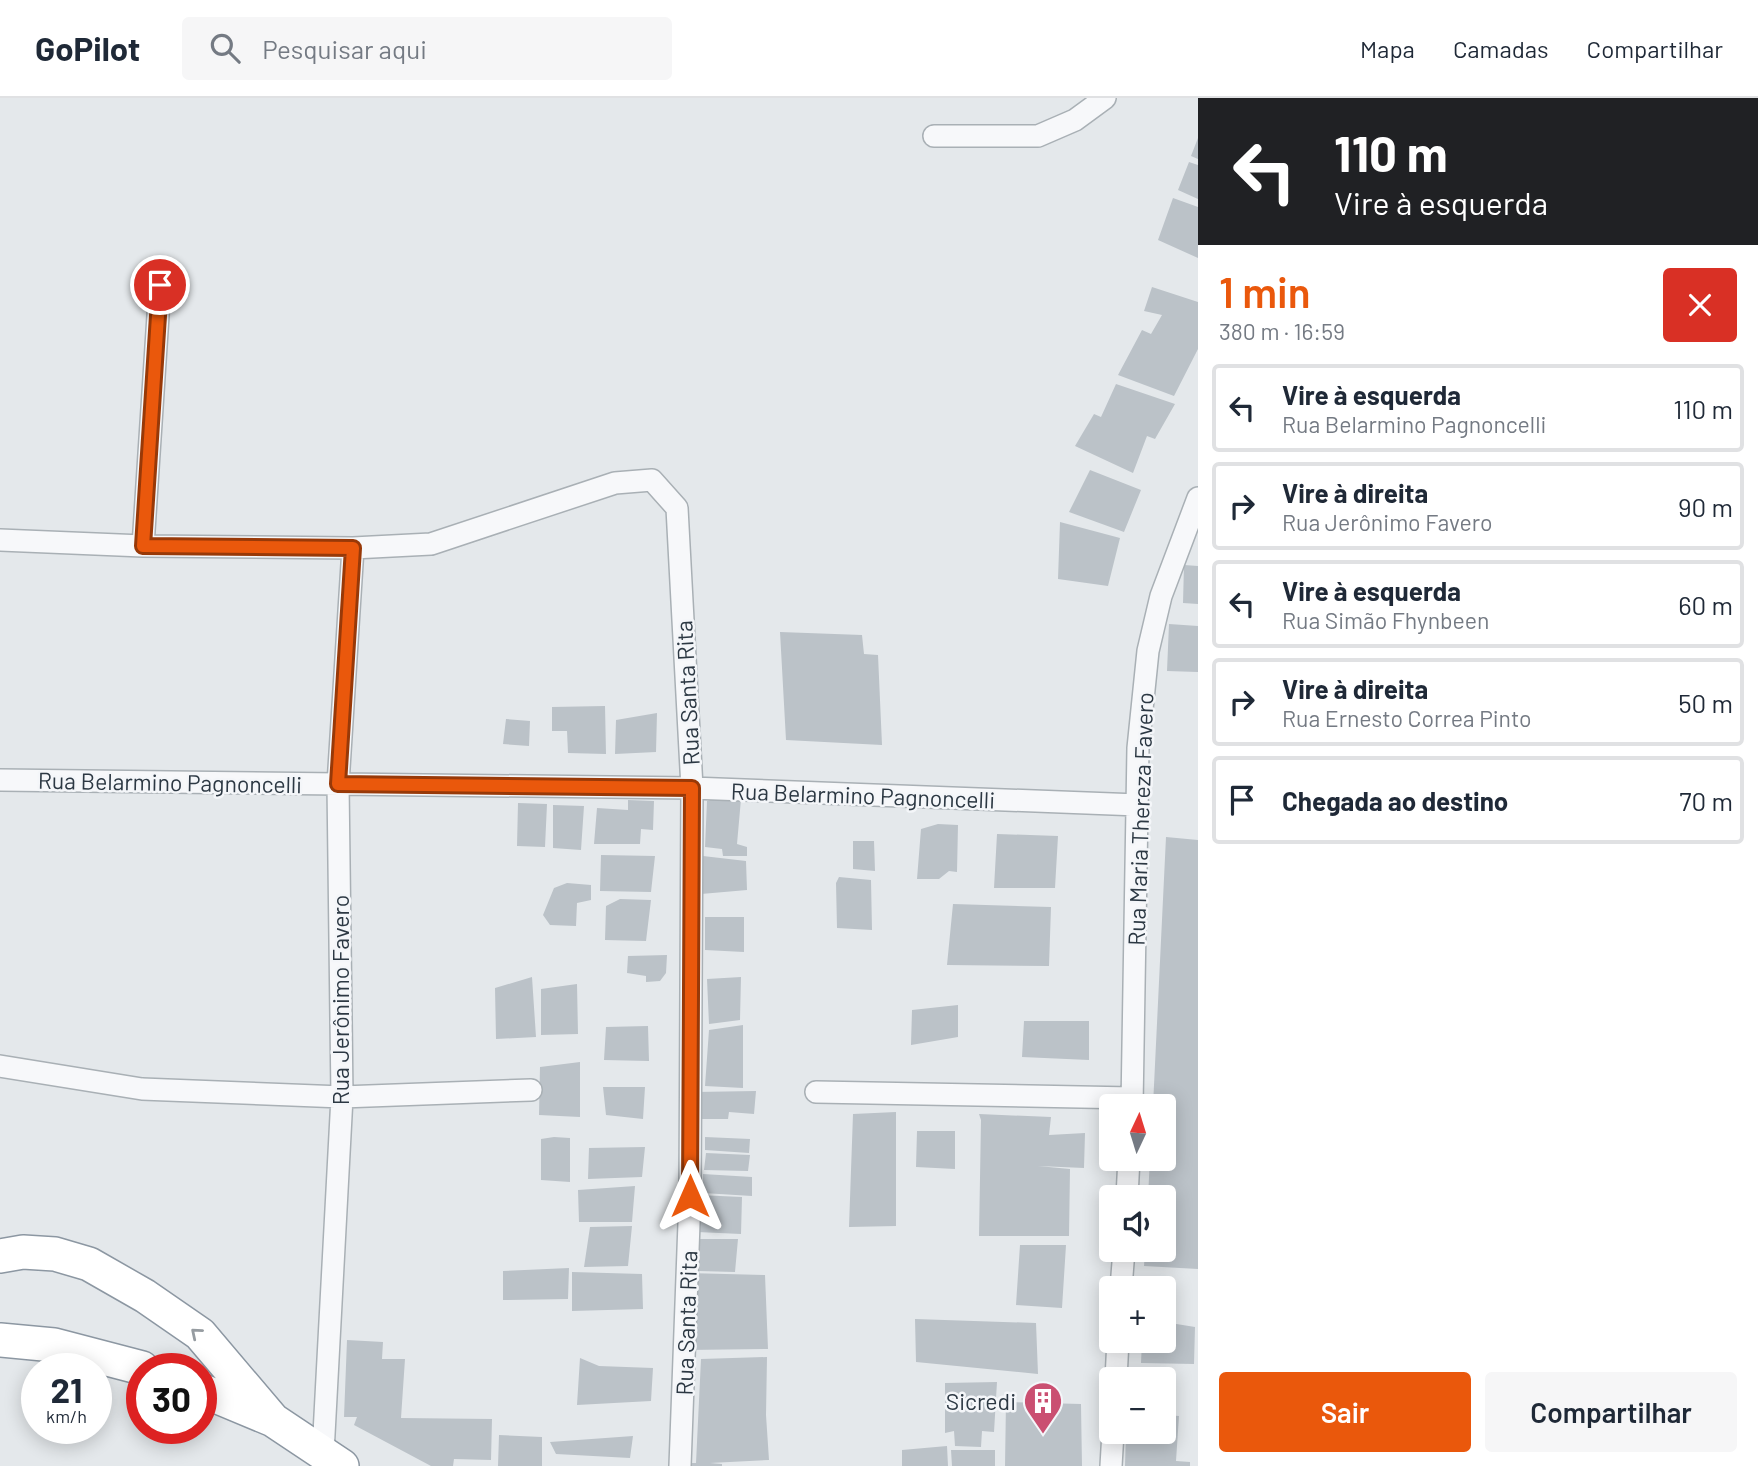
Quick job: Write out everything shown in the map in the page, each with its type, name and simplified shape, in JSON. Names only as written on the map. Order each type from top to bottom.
[{"type":"highway","points":[[0,1256],[23,1252],[55,1254],[89,1264],[145,1296],[200,1334],[273,1420]]},
{"type":"highway","points":[[0,1340],[54,1345],[126,1364]]},
{"type":"highway","points":[[217,1397],[273,1420],[333,1460]]},
{"type":"street","points":[[934,136],[1038,136],[1075,120],[1105,98]]},
{"type":"street","points":[[143,546],[160,285]]},
{"type":"street","name":"Rua Santa Rita","points":[[353,548],[431,544],[615,483],[652,480],[677,508],[692,788],[690,1196],[680,1466]]},
{"type":"street","name":"Rua Maria Thereza Favero","points":[[1132,1094],[1138,748],[1149,651],[1161,596],[1198,498]]},
{"type":"street","points":[[0,540],[143,546],[353,548]]},
{"type":"street","name":"Rua Jerônimo Favero","points":[[333,1460],[342,1097],[338,784],[353,548]]},
{"type":"street","name":"Rua Belarmino Pagnoncelli","points":[[0,780],[692,788],[1138,805]]},
{"type":"street","points":[[0,1066],[142,1088],[342,1097],[531,1090]]},
{"type":"street","points":[[816,1093],[1099,1101]]},
{"type":"street","points":[[1111,1466],[1112,1444]]},
{"type":"building","points":[[1198,138],[1198,159],[1191,156]]},
{"type":"building","points":[[1189,162],[1198,165],[1198,199],[1178,190]]},
{"type":"building","points":[[1173,198],[1198,207],[1198,258],[1158,240]]},
{"type":"building","points":[[1152,287],[1198,302],[1198,349],[1174,396],[1118,375],[1142,330],[1151,334],[1162,315],[1144,311]]},
{"type":"building","points":[[1116,384],[1175,404],[1155,439],[1147,436],[1133,473],[1075,446],[1094,414],[1101,417]]},
{"type":"building","points":[[1090,470],[1141,490],[1124,532],[1069,512]]},
{"type":"building","points":[[1060,522],[1120,538],[1108,586],[1058,579]]},
{"type":"building","points":[[1184,565],[1198,566],[1198,604],[1183,603]]},
{"type":"building","points":[[1169,624],[1198,626],[1198,672],[1167,671]]},
{"type":"building","points":[[780,632],[862,635],[864,654],[878,655],[882,745],[786,740]]},
{"type":"building","points":[[605,706],[606,754],[568,753],[567,731],[552,731],[552,707]]},
{"type":"building","points":[[657,713],[656,752],[615,754],[616,720]]},
{"type":"building","points":[[506,719],[530,721],[529,746],[503,744]]},
{"type":"building","points":[[721,797],[741,799],[737,844],[747,847],[747,856],[723,856],[722,849],[705,847],[707,801]]},
{"type":"building","points":[[628,800],[654,801],[653,830],[641,829],[640,844],[594,844],[597,808],[628,810]]},
{"type":"building","points":[[518,803],[547,804],[545,847],[517,846]]},
{"type":"building","points":[[553,805],[584,806],[581,850],[553,848]]},
{"type":"building","points":[[938,824],[958,825],[957,872],[949,871],[939,879],[917,879],[921,829]]},
{"type":"building","points":[[997,834],[1058,836],[1055,888],[994,888]]},
{"type":"building","points":[[1166,837],[1198,840],[1198,1269],[1144,1266],[1144,1262],[1176,1262],[1176,1185],[1149,1185],[1149,1171],[1176,1171],[1176,1094],[1154,1094]]},
{"type":"building","points":[[853,841],[874,841],[875,871],[853,869]]},
{"type":"building","points":[[601,855],[655,856],[651,892],[600,891]]},
{"type":"building","points":[[703,856],[746,861],[747,890],[701,894]]},
{"type":"building","points":[[839,877],[871,880],[872,930],[837,928],[836,883]]},
{"type":"building","points":[[567,883],[591,885],[591,900],[577,903],[576,926],[550,925],[543,915],[554,888]]},
{"type":"building","points":[[620,899],[651,900],[646,941],[605,940],[606,906]]},
{"type":"building","points":[[953,904],[1051,907],[1049,966],[947,965]]},
{"type":"building","points":[[705,917],[744,917],[744,952],[705,950]]},
{"type":"building","points":[[667,955],[666,973],[660,981],[646,982],[646,976],[627,973],[628,956]]},
{"type":"building","points":[[532,977],[536,1037],[496,1039],[495,988]]},
{"type":"building","points":[[741,977],[740,1020],[709,1024],[707,979]]},
{"type":"building","points":[[577,984],[578,1034],[541,1035],[541,989]]},
{"type":"building","points":[[958,1005],[958,1037],[911,1045],[912,1010]]},
{"type":"building","points":[[1024,1021],[1089,1021],[1089,1060],[1022,1057]]},
{"type":"building","points":[[743,1025],[743,1088],[705,1086],[709,1030]]},
{"type":"building","points":[[648,1026],[649,1061],[604,1060],[606,1027]]},
{"type":"building","points":[[580,1062],[580,1117],[539,1115],[540,1067]]},
{"type":"building","points":[[603,1087],[645,1087],[643,1119],[606,1115]]},
{"type":"building","points":[[756,1091],[754,1114],[729,1112],[728,1119],[694,1119],[695,1092]]},
{"type":"building","points":[[896,1112],[896,1226],[849,1227],[853,1114]]},
{"type":"building","points":[[979,1114],[1051,1117],[1049,1135],[1085,1133],[1084,1168],[1038,1166],[1070,1169],[1069,1236],[979,1236]]},
{"type":"building","points":[[917,1131],[955,1131],[955,1169],[916,1167]]},
{"type":"building","points":[[705,1137],[750,1139],[749,1153],[705,1150]]},
{"type":"building","points":[[570,1138],[570,1182],[541,1180],[541,1139]]},
{"type":"building","points":[[645,1147],[642,1177],[588,1179],[589,1148]]},
{"type":"building","points":[[706,1153],[750,1155],[748,1171],[704,1170]]},
{"type":"building","points":[[703,1174],[752,1177],[752,1196],[703,1193]]},
{"type":"building","points":[[635,1186],[632,1222],[579,1222],[578,1190]]},
{"type":"building","points":[[698,1195],[742,1197],[741,1234],[697,1232]]},
{"type":"building","points":[[632,1226],[628,1266],[584,1267],[590,1227]]},
{"type":"building","points":[[699,1239],[738,1239],[735,1272],[699,1271]]},
{"type":"building","points":[[1020,1245],[1066,1245],[1062,1308],[1016,1305]]},
{"type":"building","points":[[569,1268],[568,1299],[503,1300],[503,1271]]},
{"type":"building","points":[[572,1272],[642,1274],[643,1309],[572,1311]]},
{"type":"building","points":[[687,1273],[765,1275],[768,1349],[688,1350]]},
{"type":"building","points":[[915,1319],[1036,1323],[1038,1374],[916,1362]]},
{"type":"building","points":[[1176,1324],[1195,1327],[1194,1364],[1141,1363],[1141,1353],[1176,1353]]},
{"type":"building","points":[[347,1340],[383,1342],[382,1359],[405,1359],[401,1418],[492,1419],[491,1460],[454,1459],[453,1466],[431,1466],[354,1425],[357,1417],[344,1417]]},
{"type":"building","points":[[767,1357],[766,1415],[769,1460],[710,1463],[722,1466],[691,1466],[691,1463],[696,1463],[701,1359]]},
{"type":"building","points":[[580,1358],[599,1366],[653,1368],[651,1401],[577,1405]]},
{"type":"building","points":[[997,1382],[994,1432],[982,1431],[981,1447],[955,1446],[954,1431],[945,1433],[945,1383]]},
{"type":"building","name":"Sicredi","points":[[1006,1402],[1081,1404],[1082,1466],[1005,1466]]},
{"type":"building","points":[[1176,1416],[1179,1416],[1176,1461],[1190,1462],[1190,1466],[1125,1466],[1126,1444],[1176,1444]]},
{"type":"building","points":[[499,1435],[542,1437],[542,1466],[498,1466]]},
{"type":"building","points":[[633,1436],[630,1458],[556,1454],[550,1442]]},
{"type":"building","points":[[947,1446],[948,1466],[902,1466],[902,1450]]},
{"type":"building","points":[[951,1450],[995,1450],[995,1466],[952,1466]]},
{"type":"place","name":"Sicredi","points":[[1043,1435]]},
{"type":"route","points":[[160,285],[143,546],[353,548],[338,784],[692,788],[690,1196]]}]
